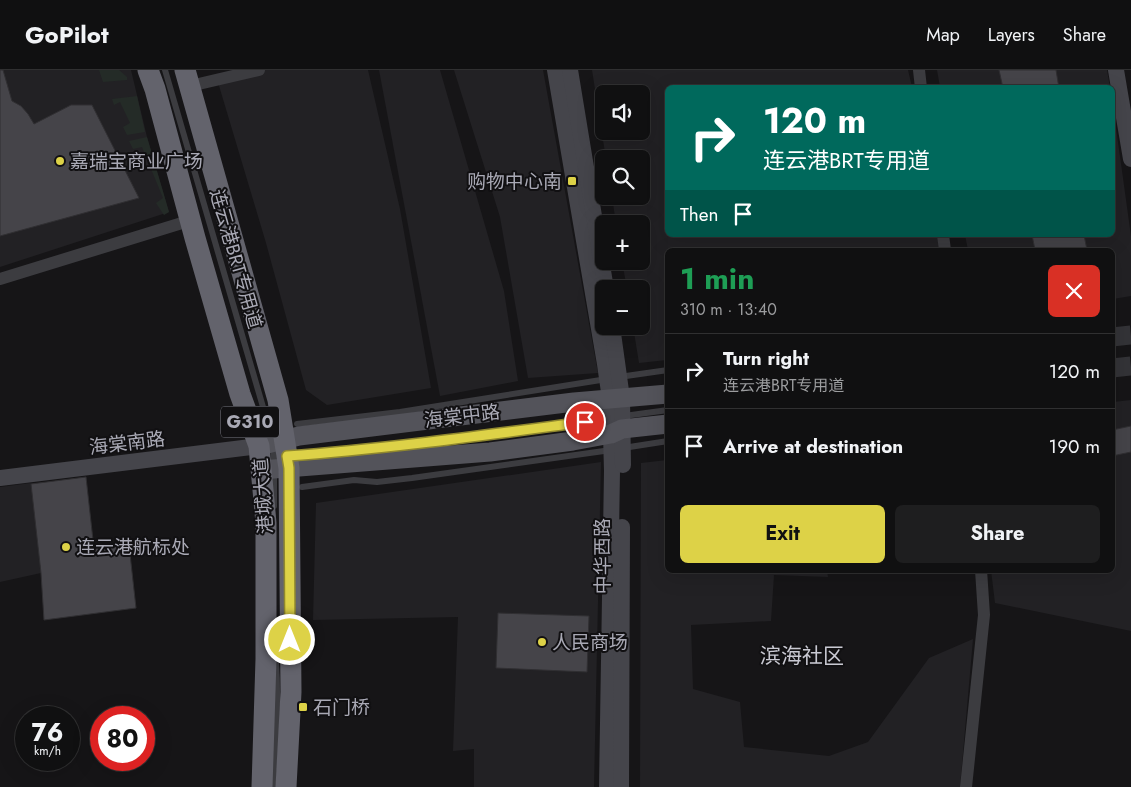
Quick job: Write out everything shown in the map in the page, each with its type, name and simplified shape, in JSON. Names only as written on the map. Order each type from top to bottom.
[{"type":"highway","name":"港城大道","points":[[148,70],[155,89],[240,394],[278,453],[266,522],[266,659],[262,787]]},
{"type":"highway","name":"港城大道","points":[[187,78],[278,400],[278,453],[292,692],[286,787]]},
{"type":"main road","points":[[555,70],[613,378]]},
{"type":"main road","points":[[570,70],[605,280]]},
{"type":"main road","points":[[1116,70],[1131,159]]},
{"type":"main road","name":"中华西路","points":[[612,335],[616,424],[620,787]]},
{"type":"main road","name":"海棠中路","points":[[278,453],[490,452],[573,441],[616,424],[665,396]]},
{"type":"main road","name":"海棠中路","points":[[278,453],[299,436],[574,402],[616,424],[665,424]]},
{"type":"main road","points":[[607,787],[612,481],[616,424]]},
{"type":"main road","name":"海棠南路","points":[[0,478],[278,453]]},
{"type":"street","points":[[187,78],[217,79],[259,70]]},
{"type":"street","points":[[918,70],[920,85]]},
{"type":"street","points":[[0,279],[182,223]]},
{"type":"street","points":[[966,787],[984,615],[981,573]]},
{"type":"lane","name":"连云港BRT专用道","points":[[166,70],[278,453],[274,516]]},
{"type":"lane","points":[[278,453],[400,412],[665,370]]},
{"type":"lane","points":[[302,487],[354,480],[377,482],[412,478],[665,411]]},
{"type":"lane","points":[[616,424],[665,440]]},
{"type":"lane","points":[[273,787],[277,678],[275,659]]},
{"type":"shaded area","name":"嘉瑞宝商业广场","points":[[0,70],[131,70],[147,137],[169,212],[0,267]]},
{"type":"shaded area","points":[[99,70],[119,70],[127,77],[127,80],[103,82]]},
{"type":"shaded area","points":[[259,70],[368,70],[400,209],[431,388],[327,405],[306,390],[266,243],[217,79]]},
{"type":"shaded area","points":[[379,70],[440,70],[504,291],[518,381],[440,396]]},
{"type":"shaded area","points":[[454,70],[543,70],[598,373],[528,378],[500,217]]},
{"type":"shaded area","points":[[592,70],[908,70],[912,85],[665,85],[665,237],[940,237],[942,248],[665,248],[665,360],[639,363],[634,335],[650,335],[650,280],[625,280],[624,270],[650,270],[650,215],[615,215],[613,205],[650,205],[650,150],[605,150],[603,140],[650,140],[650,85],[595,85],[595,89]]},
{"type":"shaded area","points":[[937,70],[999,70],[1003,85],[940,85]]},
{"type":"shaded area","points":[[1056,70],[1107,70],[1110,85],[1059,85]]},
{"type":"shaded area","points":[[137,96],[145,132],[127,135],[123,127],[130,123],[120,102],[114,105],[112,99]]},
{"type":"shaded area","points":[[1115,120],[1131,236],[1131,296],[1115,299],[1115,248],[1086,247],[1084,237],[1115,237]]},
{"type":"shaded area","points":[[147,137],[169,212],[164,215],[156,203],[163,198],[142,147],[133,149],[129,141]]},
{"type":"shaded area","points":[[965,237],[1032,237],[1035,248],[968,248]]},
{"type":"shaded area","points":[[1131,400],[1131,631],[995,603],[991,573],[1115,573],[1115,402]]},
{"type":"shaded area","points":[[665,460],[665,573],[827,573],[828,577],[774,575],[771,621],[691,625],[693,689],[740,702],[744,747],[829,756],[868,742],[929,658],[973,639],[960,787],[640,787],[641,463]]},
{"type":"shaded area","points":[[601,462],[594,787],[474,787],[474,749],[453,751],[458,617],[313,620],[316,503]]},
{"type":"shaded area","points":[[31,483],[41,573],[0,582],[0,487]]},
{"type":"building","name":"嘉瑞宝商业广场","points":[[0,70],[3,70],[12,101],[21,106],[34,124],[71,105],[92,105],[139,198],[0,236]]},
{"type":"building","points":[[999,70],[1056,70],[1058,85],[1002,85]]},
{"type":"building","points":[[1032,237],[1084,237],[1087,248],[1035,248]]},
{"type":"building","points":[[1131,426],[1131,452],[1115,455],[1115,429]]},
{"type":"building","name":"连云港航标处","points":[[86,477],[94,549],[129,545],[136,608],[44,620],[31,484]]},
{"type":"building","name":"人民商场","points":[[498,613],[589,616],[587,672],[496,668]]},
{"type":"tunnel","points":[[1115,337],[1131,335]]},
{"type":"tunnel","points":[[1115,368],[1131,366]]},
{"type":"place","name":"嘉瑞宝商业广场","points":[[60,161]]},
{"type":"place","name":"购物中心南","points":[[572,181]]},
{"type":"place","name":"连云港航标处","points":[[66,547]]},
{"type":"place","name":"人民商场","points":[[542,642]]},
{"type":"place","name":"石门桥","points":[[303,707]]},
{"type":"district","name":"滨海社区","points":[[802,656]]},
{"type":"route","points":[[290,640],[289,468],[287,456],[488,435],[585,422]]}]
